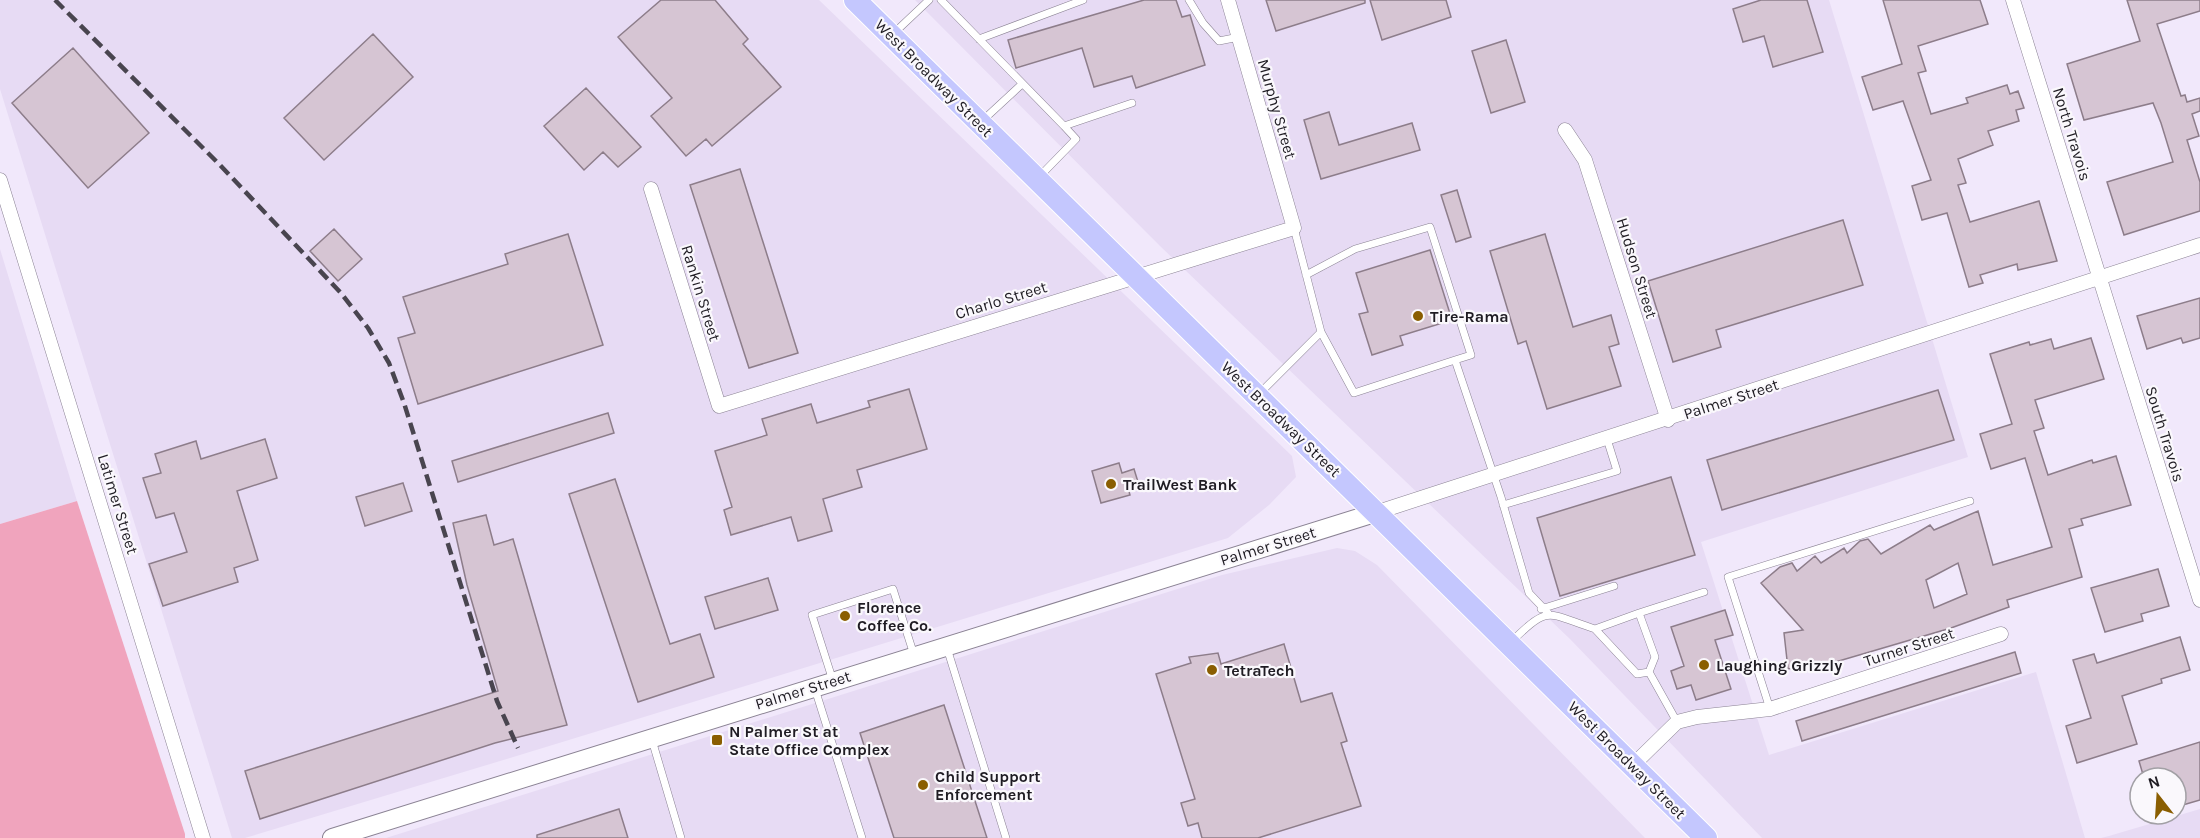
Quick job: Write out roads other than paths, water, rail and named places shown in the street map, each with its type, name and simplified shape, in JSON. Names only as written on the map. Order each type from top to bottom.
[{"type":"main road","name":"West Broadway Street","points":[[855,0],[1133,276],[1378,512],[1706,838]]},
{"type":"street","name":"Murphy Street","points":[[1228,0],[1294,228]]},
{"type":"street","name":"North Travois","points":[[2013,0],[2099,277]]},
{"type":"street","name":"Hudson Street","points":[[1565,130],[1585,160],[1668,420]]},
{"type":"street","name":"Latimer Street","points":[[0,180],[203,838]]},
{"type":"street","name":"Rankin Street","points":[[651,189],[719,406]]},
{"type":"street","name":"Charlo Street","points":[[719,406],[1294,228]]},
{"type":"street","name":"Palmer Street","points":[[332,838],[1668,420],[2200,245]]},
{"type":"street","name":"South Travois","points":[[2099,277],[2200,600]]},
{"type":"street","name":"Turner Street","points":[[1677,722],[1697,717],[1770,709],[2001,634]]},
{"type":"street","points":[[1633,765],[1677,722]]},
{"type":"lane","points":[[891,36],[929,0]]},
{"type":"lane","points":[[941,0],[1076,139],[1036,180]]},
{"type":"lane","points":[[979,39],[1071,2],[1083,0]]},
{"type":"lane","points":[[1189,0],[1203,23],[1219,41],[1239,37]]},
{"type":"lane","points":[[980,124],[1022,84]]},
{"type":"lane","points":[[1064,126],[1132,103]]},
{"type":"lane","points":[[1294,228],[1306,275],[1321,332],[1354,393],[1471,356],[1430,227],[1355,249],[1306,275]]},
{"type":"lane","points":[[1258,396],[1321,332]]},
{"type":"lane","points":[[1455,360],[1494,475],[1529,593],[1545,611],[1595,629],[1637,674],[1649,672]]},
{"type":"lane","points":[[1503,505],[1617,471],[1607,439]]},
{"type":"lane","points":[[1770,709],[1728,577],[1970,501]]},
{"type":"lane","points":[[1510,643],[1545,611],[1614,586]]},
{"type":"lane","points":[[833,681],[812,615],[893,590],[914,655]]},
{"type":"lane","points":[[1595,629],[1704,592]]},
{"type":"lane","points":[[1639,613],[1655,657],[1649,672]]},
{"type":"lane","points":[[946,645],[1006,838]]},
{"type":"lane","points":[[1649,672],[1677,722]]},
{"type":"lane","points":[[815,686],[862,838]]},
{"type":"lane","points":[[651,738],[681,838]]},
{"type":"railway","points":[[55,0],[220,165],[341,293],[368,328],[389,363],[404,403],[497,701],[518,748]]},
{"type":"place","name":"Tire-Rama","points":[[1418,316]]},
{"type":"place","name":"TrailWest Bank","points":[[1111,484]]},
{"type":"place","name":"Florence Coffee Co.","points":[[845,616]]},
{"type":"place","name":"Laughing Grizzly","points":[[1704,665]]},
{"type":"place","name":"TetraTech","points":[[1212,670]]},
{"type":"place","name":"N Palmer St at State Office Complex","points":[[717,740]]},
{"type":"place","name":"Child Support Enforcement","points":[[923,785]]}]
